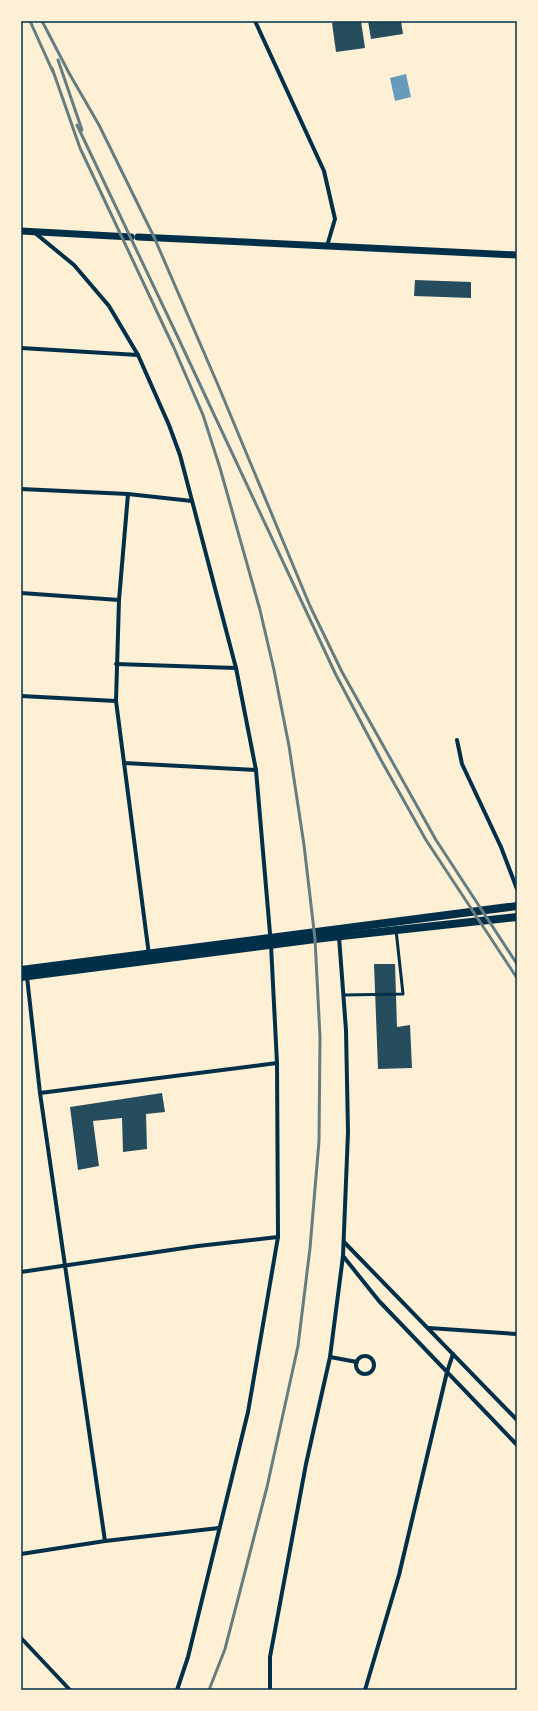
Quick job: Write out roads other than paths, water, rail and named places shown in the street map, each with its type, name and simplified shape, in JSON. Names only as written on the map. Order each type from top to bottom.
[{"type":"main road","points":[[24,977],[150,957],[339,932],[517,906]]},
{"type":"main road","points":[[339,932],[396,930],[517,917]]},
{"type":"main road","points":[[21,970],[150,957]]},
{"type":"street","points":[[255,21],[324,171],[335,218],[327,246]]},
{"type":"street","points":[[21,231],[517,255]]},
{"type":"street","points":[[35,232],[74,265],[109,306],[138,355],[169,425],[180,455],[236,668],[256,770],[271,941],[277,1063],[278,1237],[248,1412],[188,1657],[177,1690]]},
{"type":"street","points":[[21,348],[138,355]]},
{"type":"street","points":[[21,489],[128,494],[192,501]]},
{"type":"street","points":[[128,494],[116,664],[116,701],[150,957]]},
{"type":"street","points":[[21,593],[120,600]]},
{"type":"street","points":[[116,664],[236,668]]},
{"type":"street","points":[[21,696],[116,701]]},
{"type":"street","points":[[457,740],[462,764],[501,847],[517,890]]},
{"type":"street","points":[[124,763],[256,770]]},
{"type":"street","points":[[270,1690],[272,1650],[306,1464],[330,1357],[343,1256],[348,1132],[346,1030],[339,932]]},
{"type":"street","points":[[24,977],[105,1541]]},
{"type":"street","points":[[40,1093],[277,1063]]},
{"type":"street","points":[[21,1272],[198,1246],[278,1237]]},
{"type":"street","points":[[344,1242],[517,1420]]},
{"type":"street","points":[[343,1256],[379,1301],[517,1445]]},
{"type":"street","points":[[429,1328],[517,1334]]},
{"type":"street","points":[[365,1690],[399,1574],[447,1372],[453,1354]]},
{"type":"street","points":[[362,1356],[370,1357],[373,1360],[374,1368],[368,1374],[360,1373],[357,1362],[362,1356]]},
{"type":"street","points":[[330,1357],[357,1362]]},
{"type":"street","points":[[21,1554],[105,1541],[219,1528]]},
{"type":"street","points":[[21,1638],[70,1690]]},
{"type":"lane","points":[[344,995],[403,994],[396,930]]},
{"type":"water","points":[[406,74],[411,97],[395,101],[390,78]]},
{"type":"railway","points":[[30,21],[53,72]]},
{"type":"railway","points":[[42,21],[69,73],[99,125],[154,237],[218,385],[310,606],[342,672],[436,840],[517,964]]},
{"type":"railway","points":[[58,60],[82,130]]},
{"type":"railway","points":[[52,68],[80,148],[174,348],[203,415],[220,468],[260,610],[274,670],[289,746],[304,845],[315,939],[320,1037],[319,1141],[310,1248],[298,1346],[267,1487],[225,1649],[209,1690]]},
{"type":"railway","points":[[77,125],[336,675],[426,840],[517,978]]}]
